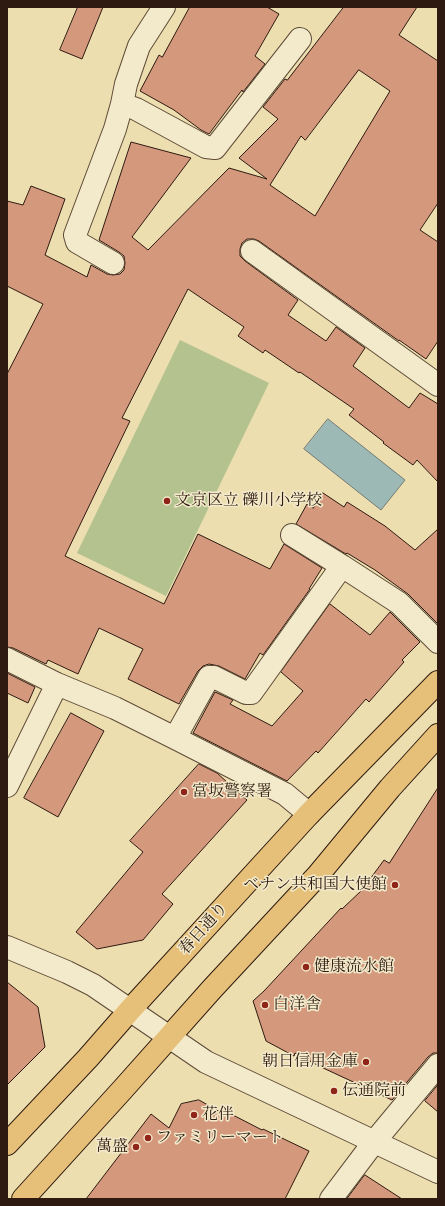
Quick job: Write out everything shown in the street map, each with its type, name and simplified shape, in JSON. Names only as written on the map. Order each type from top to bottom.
[{"type":"highway","name":"春日通り","points":[[7,1144],[88,1058],[309,814],[438,682]]},
{"type":"highway","points":[[23,1199],[212,989],[318,875],[390,788],[438,735]]},
{"type":"street","points":[[113,263],[77,242],[75,235],[115,129],[126,84],[139,46],[164,7]]},
{"type":"street","points":[[122,104],[136,109],[206,147],[215,148],[300,39]]},
{"type":"street","points":[[252,251],[438,385]]},
{"type":"street","points":[[292,535],[399,603],[438,642]]},
{"type":"street","points":[[175,738],[209,677],[214,677],[246,693],[251,693],[342,566]]},
{"type":"street","points":[[7,660],[57,684],[115,708],[285,794],[309,814]]},
{"type":"street","points":[[7,786],[57,684]]},
{"type":"street","points":[[7,947],[67,972],[93,985],[206,1062],[438,1172]]},
{"type":"street","points":[[332,1199],[374,1142],[438,1065]]},
{"type":"green space","points":[[180,340],[269,383],[166,596],[77,553]]},
{"type":"water","points":[[328,419],[405,480],[381,510],[304,449]]},
{"type":"building","points":[[78,7],[103,7],[82,59],[60,50]]},
{"type":"building","points":[[190,7],[267,7],[279,14],[255,56],[265,64],[243,92],[242,90],[209,134],[201,130],[174,110],[140,91],[159,55],[162,57]]},
{"type":"building","points":[[344,7],[417,7],[399,35],[438,61],[438,203],[420,230],[438,242],[438,341],[426,359],[259,241],[247,239],[242,243],[240,256],[298,300],[288,315],[326,341],[336,327],[365,348],[353,366],[409,408],[420,393],[438,404],[438,482],[417,460],[413,465],[349,415],[354,409],[300,372],[299,373],[265,350],[263,353],[238,336],[244,327],[188,289],[122,418],[130,421],[65,556],[164,604],[198,534],[270,569],[284,544],[322,568],[310,589],[263,655],[260,653],[245,679],[219,666],[209,664],[203,666],[198,671],[179,704],[128,679],[143,649],[99,628],[78,674],[48,660],[46,664],[13,648],[7,647],[7,374],[43,304],[7,286],[7,201],[23,205],[31,186],[65,199],[45,255],[87,277],[91,265],[107,274],[120,274],[124,270],[124,256],[99,240],[131,142],[191,158],[132,237],[148,250],[229,168],[267,179],[239,158],[278,119],[263,107],[285,79],[287,80]],"holes":[[[359,70],[390,91],[315,216],[270,185],[301,136],[305,140]]]},
{"type":"building","points":[[323,493],[344,507],[347,502],[385,526],[415,550],[438,529],[438,624],[408,594],[375,570],[296,524],[307,504],[313,508]]},
{"type":"building","points":[[330,604],[370,635],[390,612],[420,642],[402,660],[404,662],[369,702],[366,699],[318,753],[316,751],[287,781],[193,733],[215,692],[233,700],[230,704],[272,726],[303,691],[281,672]]},
{"type":"building","points":[[7,673],[35,687],[28,703],[7,693]]},
{"type":"building","points":[[71,713],[104,731],[58,817],[24,798]]},
{"type":"building","points":[[199,764],[217,773],[247,800],[162,894],[173,904],[143,940],[97,949],[76,932],[143,852],[130,841]]},
{"type":"building","points":[[438,788],[438,1053],[433,1053],[428,1057],[392,1100],[321,1067],[295,1053],[294,1056],[266,1041],[253,1001],[341,908],[342,909],[362,890],[384,860],[389,863]]},
{"type":"building","points":[[7,982],[38,1007],[45,1047],[7,1085]]},
{"type":"building","points":[[438,1085],[438,1112],[425,1101]]},
{"type":"building","points":[[199,1100],[229,1117],[231,1114],[309,1151],[285,1199],[86,1199],[151,1114],[169,1128],[181,1104]]},
{"type":"building","points":[[365,1175],[402,1199],[347,1199]]},
{"type":"place","name":"文京区立 礫川小学校","points":[[167,501]]},
{"type":"place","name":"富坂警察署","points":[[184,792]]},
{"type":"place","name":"ベナン共和国大使館","points":[[395,885]]},
{"type":"place","name":"健康流水館","points":[[306,967]]},
{"type":"place","name":"白洋舎","points":[[265,1005]]},
{"type":"place","name":"朝日信用金庫","points":[[366,1062]]},
{"type":"place","name":"伝通院前","points":[[334,1091]]},
{"type":"place","name":"花伴","points":[[194,1115]]},
{"type":"place","name":"ファミリーマート","points":[[148,1138]]},
{"type":"place","name":"萬盛","points":[[136,1147]]}]
